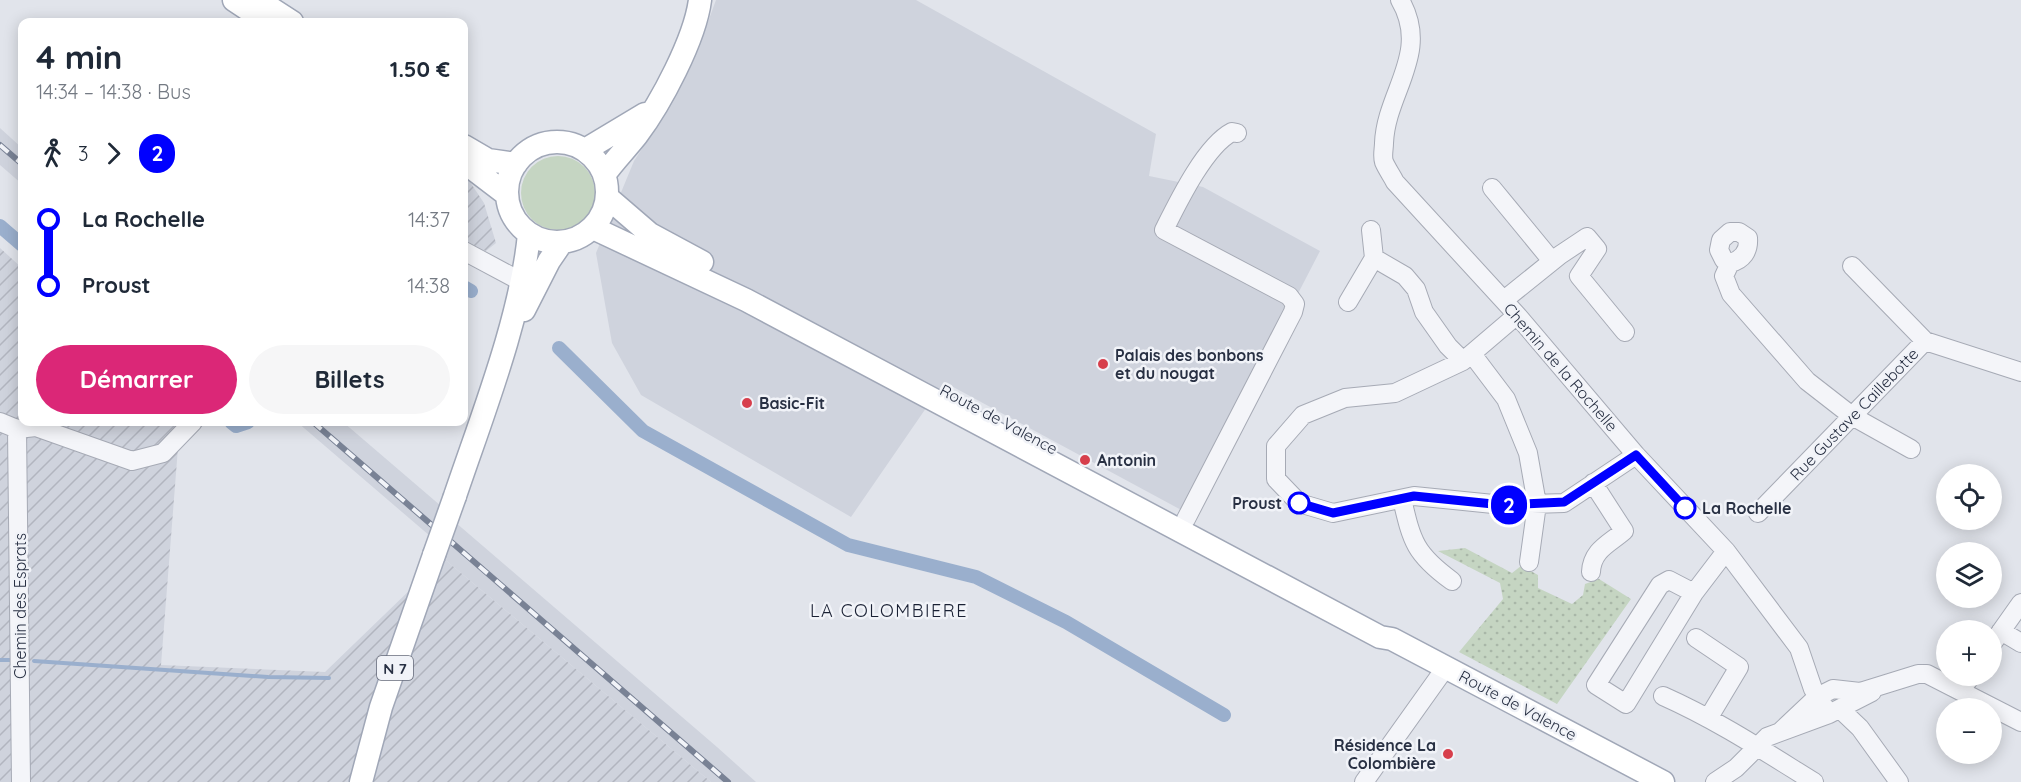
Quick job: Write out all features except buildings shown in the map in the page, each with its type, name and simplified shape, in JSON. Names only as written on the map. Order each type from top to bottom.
[{"type":"main road","points":[[234,0],[261,18]]},
{"type":"main road","points":[[258,0],[286,18]]},
{"type":"main road","points":[[606,186],[597,161],[585,150],[567,143],[548,143],[535,147],[516,164],[510,176],[506,194],[512,215],[529,234],[539,240],[562,242],[573,240],[593,228],[603,214],[606,186],[689,40],[700,0]]},
{"type":"main road","points":[[585,150],[651,110]]},
{"type":"main road","points":[[468,148],[488,160],[516,164]]},
{"type":"main road","points":[[468,165],[506,194]]},
{"type":"main road","name":"Route de Valence","points":[[606,186],[662,242],[760,291],[1186,519],[1383,629],[1392,639]]},
{"type":"main road","name":"Route de Valence","points":[[593,228],[746,300],[1219,553],[1380,637],[1392,639],[1654,777]]},
{"type":"main road","name":"N 7","points":[[361,782],[381,707],[497,369],[522,282],[529,234]]},
{"type":"main road","name":"N 7","points":[[497,369],[531,297],[562,242]]},
{"type":"street","name":"Chemin de la Rochelle","points":[[1400,0],[1408,14],[1412,40],[1406,69],[1384,127],[1383,160],[1395,182],[1504,300],[1636,455],[1726,551],[1798,648],[1834,712],[1860,728],[1899,782]]},
{"type":"street","points":[[1186,519],[1293,312],[1295,304],[1288,296],[1164,230],[1195,176],[1222,137],[1232,132],[1237,134]]},
{"type":"street","points":[[1492,188],[1556,258],[1579,276],[1625,332]]},
{"type":"street","points":[[1348,302],[1374,258],[1371,230]]},
{"type":"street","points":[[1739,232],[1730,232],[1721,240],[1719,250],[1724,260],[1730,262],[1724,276],[1731,294],[1799,373],[1834,404],[1911,449]]},
{"type":"street","points":[[1504,300],[1556,258],[1587,237],[1597,249],[1579,276]]},
{"type":"street","points":[[468,253],[522,282]]},
{"type":"street","points":[[1374,258],[1405,276],[1416,289],[1424,312],[1448,346],[1467,358],[1506,399],[1528,453],[1537,504],[1529,562]]},
{"type":"street","points":[[1852,266],[1925,341],[2021,372]]},
{"type":"street","points":[[1517,315],[1467,358],[1395,393],[1345,398],[1304,415],[1276,446],[1276,479],[1299,503],[1333,513],[1414,496],[1503,505],[1537,504],[1564,502],[1636,455]]},
{"type":"street","name":"Rue Gustave Caillebotte","points":[[1758,513],[1925,341]]},
{"type":"street","name":"Chemin des Esprats","points":[[8,425],[21,782]]},
{"type":"street","points":[[22,426],[36,427],[132,461],[162,453],[189,426]]},
{"type":"street","points":[[1591,572],[1592,559],[1596,552],[1624,531],[1593,483]]},
{"type":"street","points":[[1402,499],[1416,549],[1431,566],[1452,581]]},
{"type":"street","points":[[1694,593],[1668,580],[1660,585],[1596,685],[1626,704],[1694,593],[1726,551]]},
{"type":"street","points":[[2002,631],[2021,603]]},
{"type":"street","points":[[1696,638],[1739,667],[1709,717]]},
{"type":"street","points":[[2002,639],[2021,643]]},
{"type":"street","points":[[1364,782],[1446,667]]},
{"type":"street","points":[[1718,781],[1825,693],[1860,692],[1878,688],[1908,675],[1927,674],[2021,722]]},
{"type":"street","points":[[1961,690],[1964,686]]},
{"type":"street","points":[[1781,731],[1859,701],[1878,688]]},
{"type":"street","points":[[1663,696],[1709,717],[1752,751],[1814,782]]},
{"type":"street","points":[[1859,701],[1860,728]]},
{"type":"street","points":[[1740,782],[1752,751]]},
{"type":"shaded area","points":[[716,0],[916,0],[1156,134],[1149,176],[1203,187],[1320,251],[1185,512],[944,382],[851,517],[641,395],[612,343],[596,253],[634,161],[668,109],[697,52]]},
{"type":"shaded area","points":[[0,128],[18,144],[18,181],[0,165]]},
{"type":"shaded area","points":[[468,179],[484,203],[496,243],[486,251],[468,245]]},
{"type":"shaded area","points":[[0,248],[18,264],[18,426],[180,426],[161,665],[325,672],[443,558],[711,782],[0,782]]},
{"type":"shaded area","points":[[302,426],[348,426],[441,506],[430,536]]},
{"type":"shaded area","points":[[455,522],[756,782],[711,782],[443,558]]},
{"type":"green space","points":[[551,156],[565,156],[579,162],[589,172],[595,186],[593,207],[579,224],[565,230],[551,230],[537,224],[527,214],[521,200],[521,186],[527,172],[537,162]]},
{"type":"green space","points":[[1465,548],[1512,573],[1521,566],[1538,575],[1538,588],[1572,604],[1583,595],[1585,584],[1599,579],[1631,599],[1557,704],[1459,652],[1503,599],[1500,583],[1438,551]]},
{"type":"waterway","points":[[0,226],[18,242]]},
{"type":"waterway","points":[[559,348],[643,431],[848,545],[976,577],[1066,622],[1224,715]]},
{"type":"waterway","points":[[0,660],[10,660]]},
{"type":"waterway","points":[[34,661],[268,677],[329,678]]},
{"type":"railway","points":[[0,145],[18,161]]},
{"type":"railway","points":[[318,426],[728,782]]},
{"type":"bus line","name":"2","points":[[1299,503],[1333,513],[1414,496],[1503,505],[1564,502],[1636,455],[1685,508]]},
{"type":"place","name":"Palais des bonbons et du nougat","points":[[1103,364]]},
{"type":"place","name":"Basic-Fit","points":[[747,403]]},
{"type":"place","name":"Antonin","points":[[1085,460]]},
{"type":"place","name":"Proust","points":[[1299,503]]},
{"type":"place","name":"La Rochelle","points":[[1685,508]]},
{"type":"place","name":"Résidence La Colombière","points":[[1448,754]]},
{"type":"district","name":"LA COLOMBIERE","points":[[889,610]]}]
